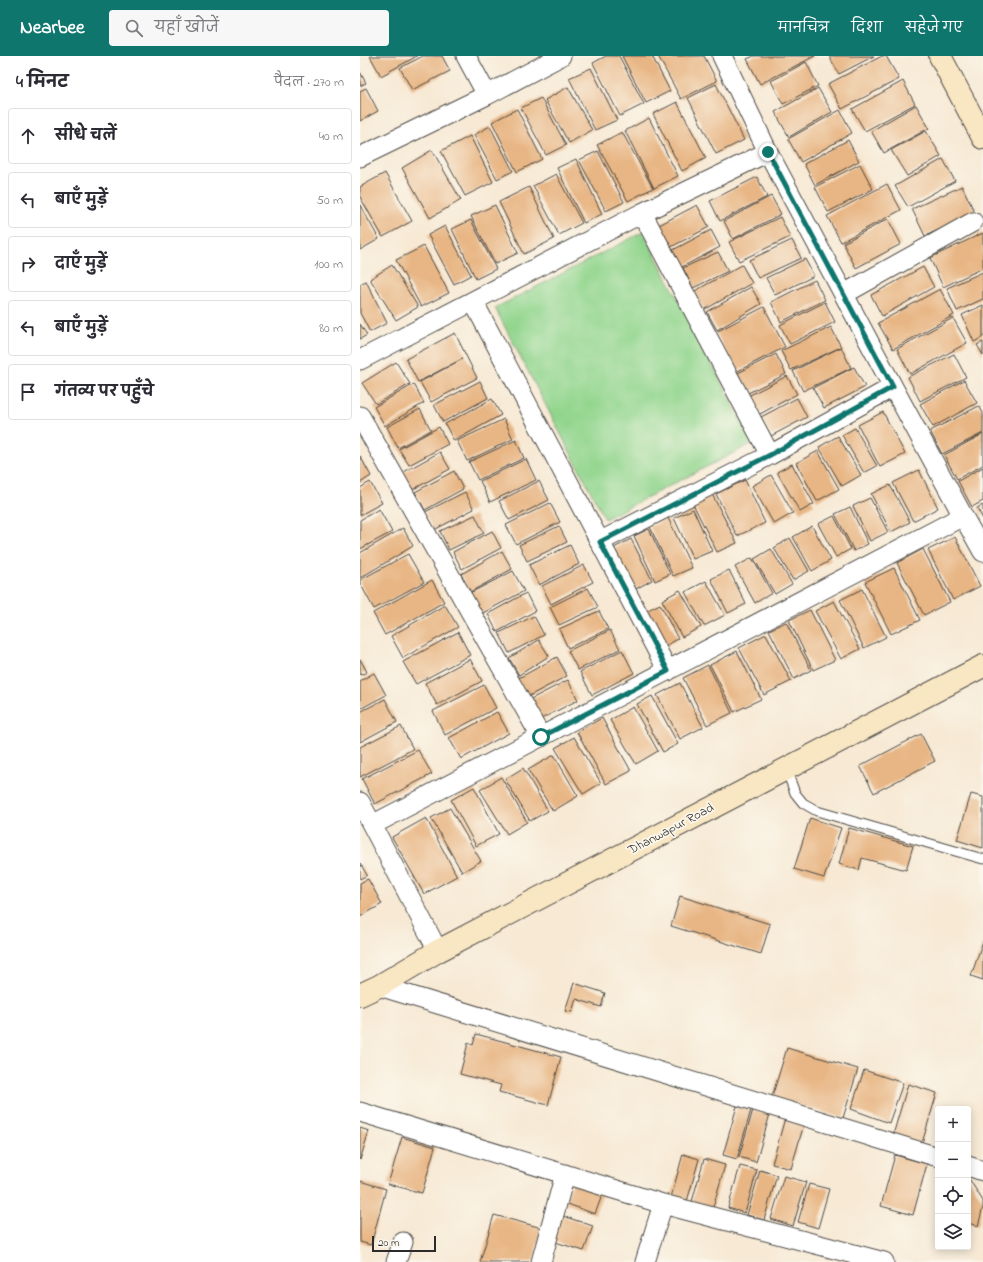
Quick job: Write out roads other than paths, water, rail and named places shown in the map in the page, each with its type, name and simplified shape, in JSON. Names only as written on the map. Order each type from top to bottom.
[{"type":"street","points":[[466,56],[487,95]]},
{"type":"street","points":[[360,157],[487,95],[561,56]]},
{"type":"street","points":[[722,56],[768,152],[962,516],[983,552]]},
{"type":"street","points":[[940,56],[983,138]]},
{"type":"street","points":[[360,360],[642,213],[768,152]]},
{"type":"street","points":[[642,213],[770,455]]},
{"type":"street","points":[[844,294],[973,222]]},
{"type":"street","points":[[473,301],[668,671]]},
{"type":"street","points":[[600,542],[770,455],[893,387]]},
{"type":"street","points":[[360,416],[541,737]]},
{"type":"street","points":[[372,825],[962,516]]},
{"type":"street","name":"Dhanwapur Road","points":[[369,991],[438,951],[983,666]]},
{"type":"street","points":[[360,802],[438,951]]},
{"type":"street","points":[[369,991],[935,1156]]},
{"type":"street","points":[[360,1112],[663,1204],[884,1262]]},
{"type":"street","points":[[971,1167],[983,1171]]},
{"type":"street","points":[[541,1262],[564,1174]]},
{"type":"street","points":[[645,1262],[663,1204]]},
{"type":"street","points":[[396,1262],[403,1242]]},
{"type":"lane","points":[[786,769],[794,793],[803,803],[817,811],[983,859]]}]
